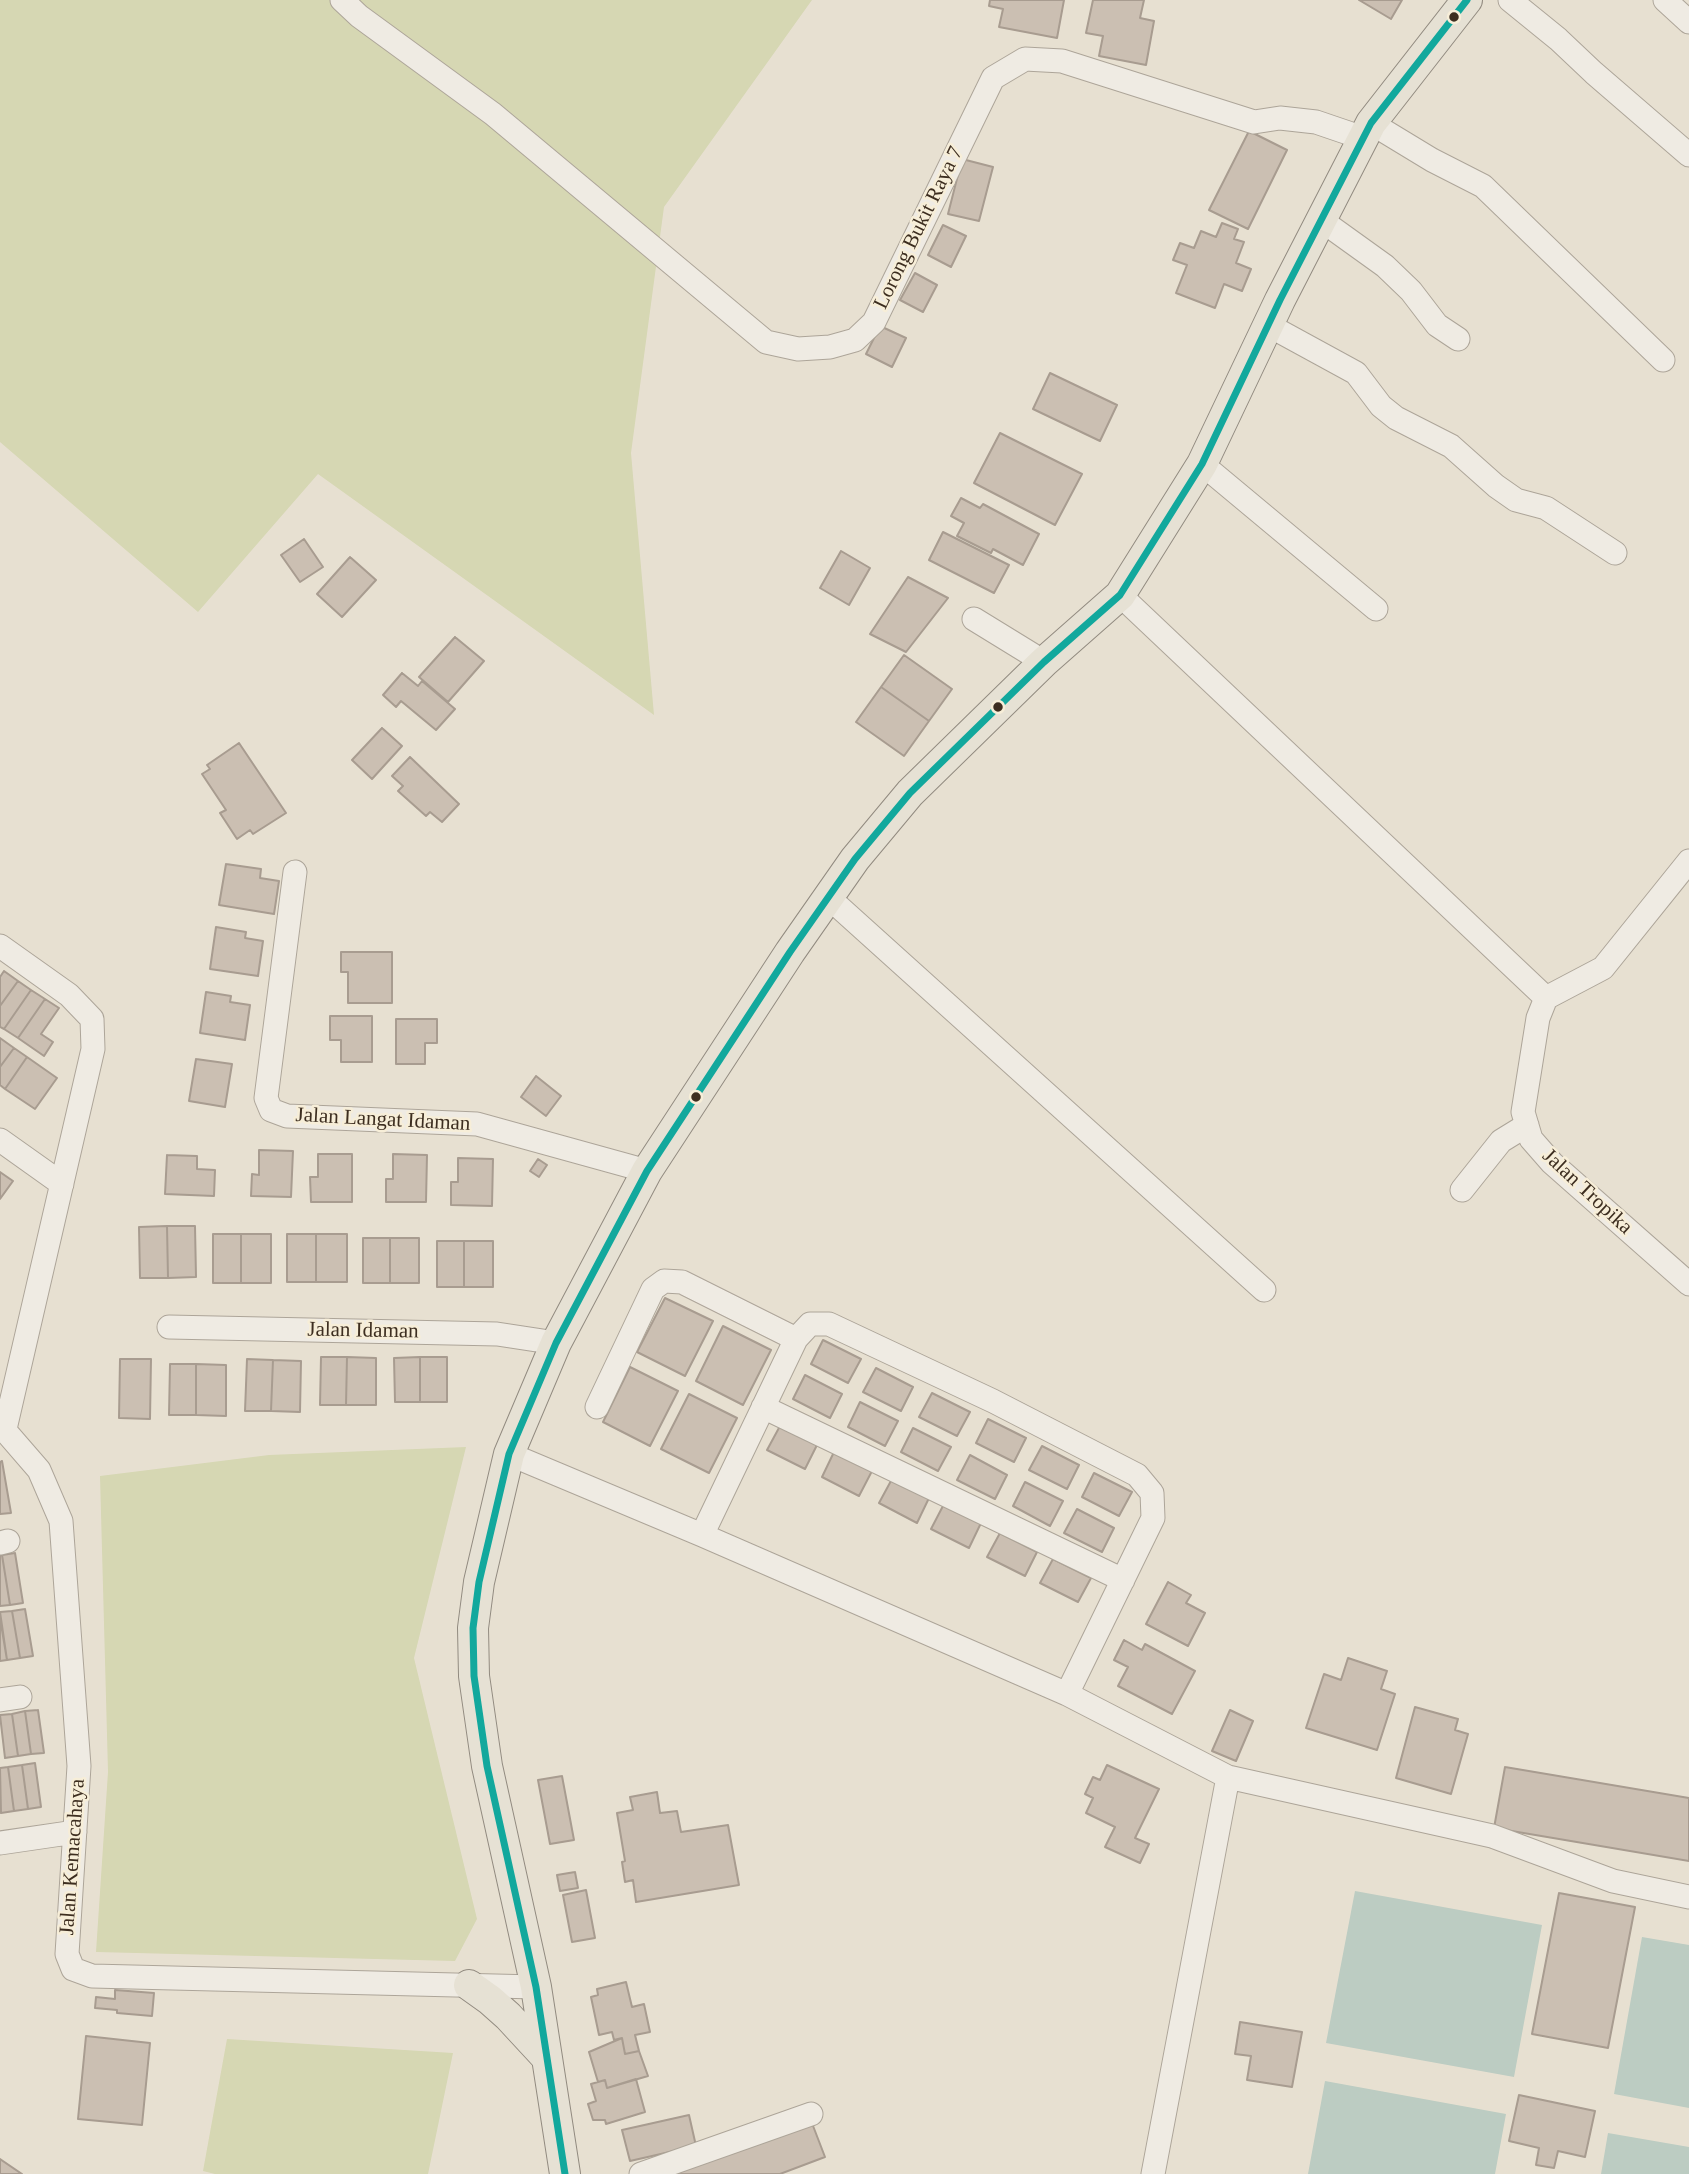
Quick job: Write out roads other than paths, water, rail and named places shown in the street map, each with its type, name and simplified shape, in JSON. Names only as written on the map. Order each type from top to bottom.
[{"type":"main road","points":[[565,2174],[536,1987],[487,1766],[474,1676],[473,1628],[479,1582],[509,1454],[556,1343],[647,1171],[790,952],[855,859],[910,793],[1044,662],[1120,596],[1202,464],[1268,325],[1367,131],[1467,0]]},
{"type":"main road","points":[[469,1985],[508,2016],[545,2056]]},
{"type":"street","name":"Lorong Bukit Raya 7","points":[[342,0],[359,16],[493,114],[766,342],[798,349],[831,347],[855,340],[874,322],[993,78],[1025,59],[1062,61],[1254,122],[1280,118],[1367,131],[1432,160],[1483,186],[1663,360]]},
{"type":"street","points":[[1510,0],[1689,155]]},
{"type":"street","points":[[1665,0],[1689,22]]},
{"type":"street","points":[[1321,220],[1385,266],[1411,290],[1437,325],[1458,339]]},
{"type":"street","points":[[1268,325],[1356,373],[1381,406],[1396,418],[1451,446],[1516,500],[1546,508],[1615,553]]},
{"type":"street","points":[[1202,464],[1376,609]]},
{"type":"street","points":[[1120,596],[1546,998],[1603,968],[1689,861]]},
{"type":"street","points":[[974,619],[1044,662]]},
{"type":"street","name":"Jalan Langat Idaman","points":[[295,872],[266,1098],[271,1111],[287,1116],[477,1124],[647,1171]]},
{"type":"street","points":[[828,897],[1264,1290]]},
{"type":"street","points":[[0,946],[69,995],[92,1019],[93,1049],[62,1184],[8,1371],[2,1427]]},
{"type":"street","name":"Jalan Tropika","points":[[1546,998],[1538,1018],[1523,1112],[1531,1139],[1552,1163],[1689,1284]]},
{"type":"street","points":[[1462,1190],[1501,1141],[1527,1125]]},
{"type":"street","points":[[0,1140],[62,1184]]},
{"type":"street","points":[[597,1406],[653,1289],[664,1281],[682,1282],[796,1339]]},
{"type":"street","points":[[702,1535],[796,1339],[810,1324],[829,1324],[993,1401],[1137,1475],[1152,1493],[1153,1518],[1067,1695]]},
{"type":"street","name":"Jalan Idaman","points":[[169,1327],[497,1334],[556,1343]]},
{"type":"street","points":[[763,1407],[1123,1580]]},
{"type":"street","name":"Jalan Kemacahaya","points":[[2,1427],[39,1470],[61,1521],[79,1766],[67,1954],[72,1969],[92,1976],[536,1987]]},
{"type":"street","points":[[509,1454],[702,1535],[1067,1695],[1228,1777],[1492,1836],[1613,1881],[1689,1897]]},
{"type":"street","points":[[1153,2174],[1228,1777]]},
{"type":"street","points":[[0,1843],[75,1832]]},
{"type":"street","points":[[641,2174],[811,2114]]}]
